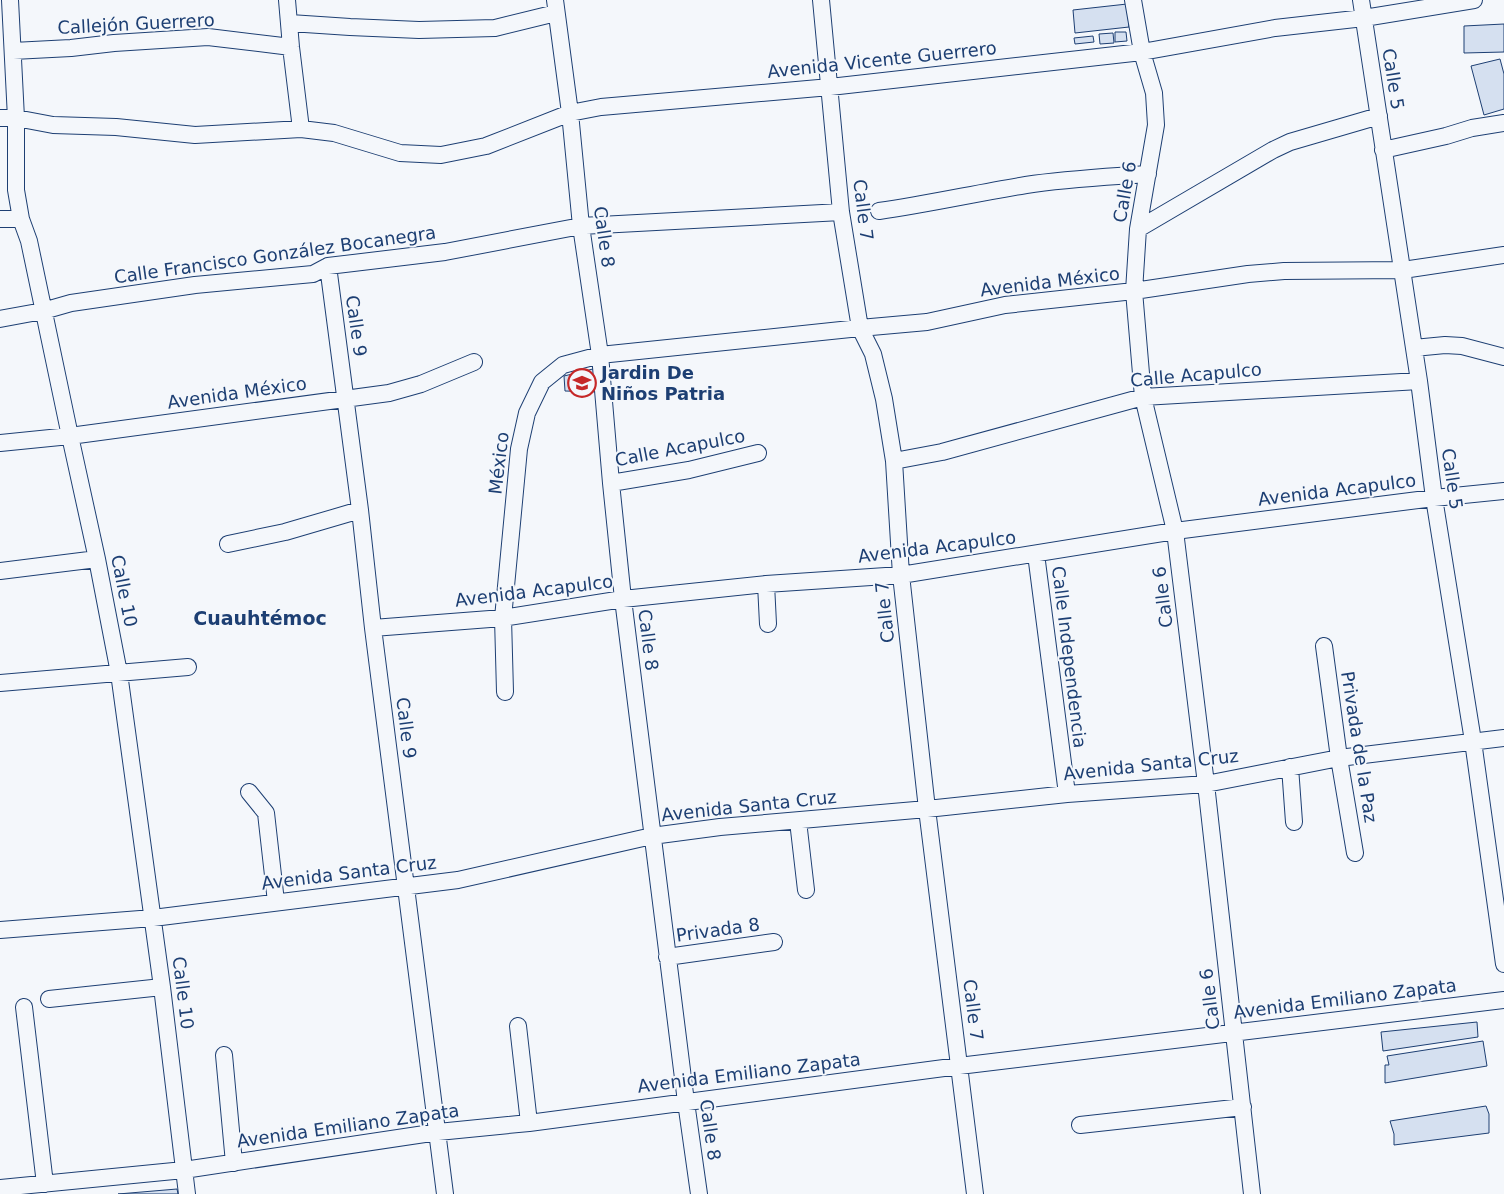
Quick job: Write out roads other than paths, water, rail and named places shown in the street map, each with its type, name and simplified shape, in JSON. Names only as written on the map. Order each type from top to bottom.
[{"type":"street","name":"Calle 10","points":[[10,0],[8,118],[16,190],[21,218],[29,241],[120,673],[187,1194]]},
{"type":"street","points":[[287,0],[301,129]]},
{"type":"street","name":"Calle 7","points":[[821,0],[841,212],[860,328],[873,354],[884,398],[894,461],[901,575],[927,809],[975,1194]]},
{"type":"street","name":"Calle 6","points":[[1133,0],[1142,52],[1154,93],[1156,125],[1138,229],[1134,292],[1143,397],[1175,531],[1206,784],[1252,1194]]},
{"type":"street","name":"Calle 5","points":[[1361,0],[1504,964]]},
{"type":"street","name":"Avenida Vicente Guerrero","points":[[8,118],[53,125],[116,127],[195,134],[301,129],[334,133],[400,153],[441,155],[486,146],[570,113],[601,106],[830,87],[1142,52],[1275,28],[1364,18],[1474,0]]},
{"type":"street","points":[[290,23],[419,30],[495,28],[555,6]]},
{"type":"street","name":"Calle 8","points":[[555,6],[570,113],[581,226],[600,355],[623,600],[667,957],[699,1194]]},
{"type":"street","name":"Callejón Guerrero","points":[[9,44],[71,48],[114,43],[208,37],[291,47]]},
{"type":"street","points":[[1138,229],[1273,150],[1290,142],[1379,116]]},
{"type":"street","points":[[1383,150],[1446,136],[1472,128],[1504,123]]},
{"type":"street","points":[[878,211],[923,205],[1028,185],[1148,174]]},
{"type":"street","name":"Calle Francisco González Bocanegra","points":[[0,319],[43,311],[71,303],[195,285],[313,274],[328,266],[445,252],[581,226],[841,212]]},
{"type":"street","points":[[0,219],[21,218]]},
{"type":"street","name":"Avenida México","points":[[600,355],[928,322],[1004,304],[1134,292],[1248,274],[1284,271],[1402,270],[1504,255]]},
{"type":"street","name":"Calle 9","points":[[328,266],[445,1194]]},
{"type":"street","points":[[1414,348],[1445,345],[1462,346],[1504,357]]},
{"type":"street","name":"México","points":[[505,692],[504,618],[519,449],[527,413],[542,382],[563,365],[600,355]]},
{"type":"street","name":"Avenida México","points":[[0,442],[70,436],[389,393],[421,384],[474,362]]},
{"type":"street","name":"Calle Acapulco","points":[[894,461],[942,452],[1143,397],[1419,381]]},
{"type":"street","name":"Calle Acapulco","points":[[611,482],[689,470],[758,453]]},
{"type":"street","name":"Avenida Acapulco","points":[[373,628],[504,618],[623,600],[766,584],[901,575],[1175,531],[1504,491]]},
{"type":"street","points":[[228,544],[285,532],[360,510]]},
{"type":"street","name":"Calle Independencia","points":[[1036,554],[1066,794]]},
{"type":"street","points":[[0,572],[97,559]]},
{"type":"street","points":[[766,584],[768,624]]},
{"type":"street","name":"Privada de la Paz","points":[[1324,646],[1339,758],[1355,853]]},
{"type":"street","points":[[0,684],[188,667]]},
{"type":"street","name":"Avenida Santa Cruz","points":[[0,930],[153,918],[458,880],[652,836],[720,827],[927,809],[1066,794],[1206,784],[1339,758],[1504,738]]},
{"type":"street","points":[[1290,767],[1294,822]]},
{"type":"street","points":[[248,792],[266,813],[276,902]]},
{"type":"street","points":[[798,821],[806,890]]},
{"type":"street","name":"Privada 8","points":[[667,957],[774,942]]},
{"type":"street","points":[[49,999],[162,988]]},
{"type":"street","name":"Avenida Emiliano Zapata","points":[[0,1188],[184,1170],[438,1132],[1504,1000]]},
{"type":"street","points":[[24,1007],[45,1184]]},
{"type":"street","points":[[518,1026],[530,1122]]},
{"type":"street","points":[[224,1055],[234,1163]]},
{"type":"street","points":[[1080,1125],[1243,1107]]},
{"type":"place","name":"Jardin De Niños Patria","points":[[582,383]]},
{"type":"district","name":"Cuauhtémoc","points":[[260,618]]}]
